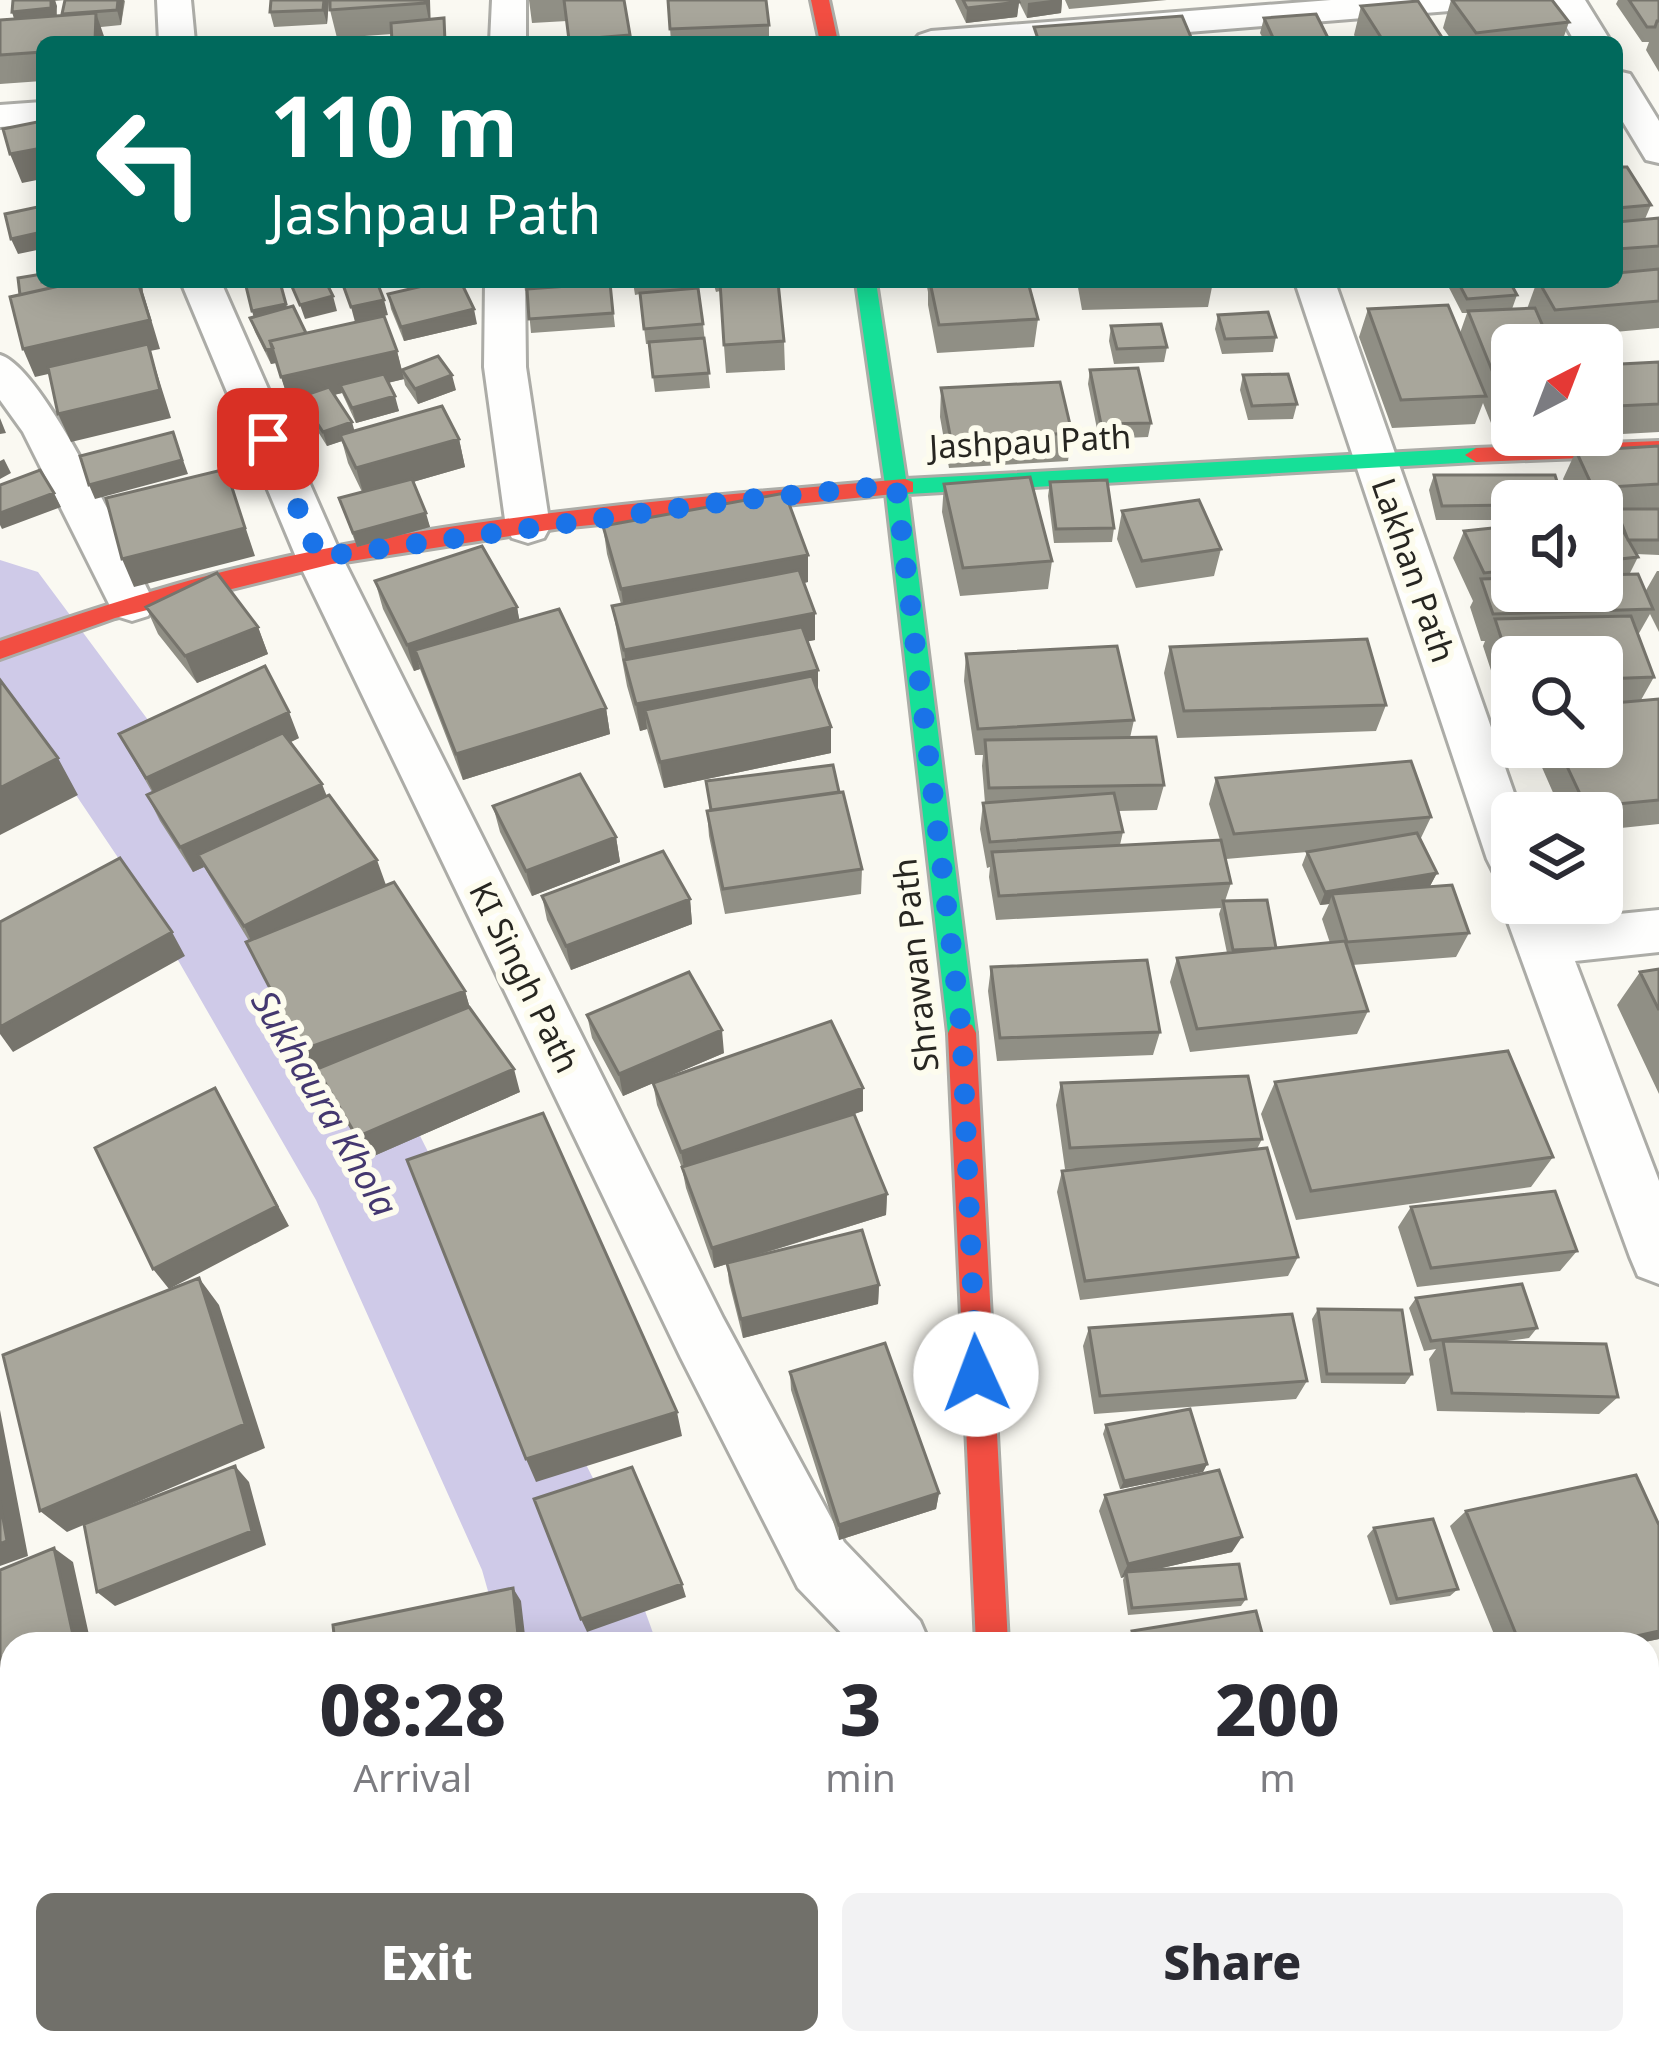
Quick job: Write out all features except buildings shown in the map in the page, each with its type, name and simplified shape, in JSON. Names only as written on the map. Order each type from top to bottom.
[{"type":"street","points":[[174,0],[177,36]]},
{"type":"street","points":[[508,36],[509,0]]},
{"type":"street","points":[[820,0],[828,36]]},
{"type":"street","points":[[1011,36],[1462,0]]},
{"type":"street","points":[[1568,0],[1589,36]]},
{"type":"street","points":[[1623,92],[1659,152]]},
{"type":"street","points":[[0,116],[36,113]]},
{"type":"street","name":"KI Singh Path","points":[[204,288],[319,557],[692,1317],[821,1565],[886,1632]]},
{"type":"street","points":[[506,288],[505,367],[528,527]]},
{"type":"street","name":"Shrawan Path","points":[[867,288],[896,485],[962,1034],[991,1632]]},
{"type":"street","name":"Lakhan Path","points":[[1317,288],[1491,797]]},
{"type":"street","points":[[0,369],[42,428],[132,604]]},
{"type":"street","name":"Jashpau Path","points":[[0,650],[58,625],[319,557],[528,527],[896,485],[1659,448]]},
{"type":"street","points":[[1534,924],[1659,1257]]},
{"type":"street","points":[[1550,924],[1659,931]]},
{"type":"waterway","name":"Sukhaura Khola","points":[[0,599],[167,835],[366,1164],[554,1559],[576,1632]]},
{"type":"traffic: fast","points":[[867,288],[896,485],[962,1033]]},
{"type":"traffic: fast","points":[[905,487],[1476,455]]},
{"type":"traffic: jam","points":[[820,0],[828,36]]},
{"type":"traffic: jam","points":[[1476,455],[1659,448]]},
{"type":"traffic: jam","points":[[0,650],[109,612],[332,556],[561,520],[905,487]]},
{"type":"traffic: jam","points":[[962,1033],[991,1632]]},
{"type":"route","points":[[268,439],[319,557],[731,501],[896,485],[962,1034],[976,1374]]}]
